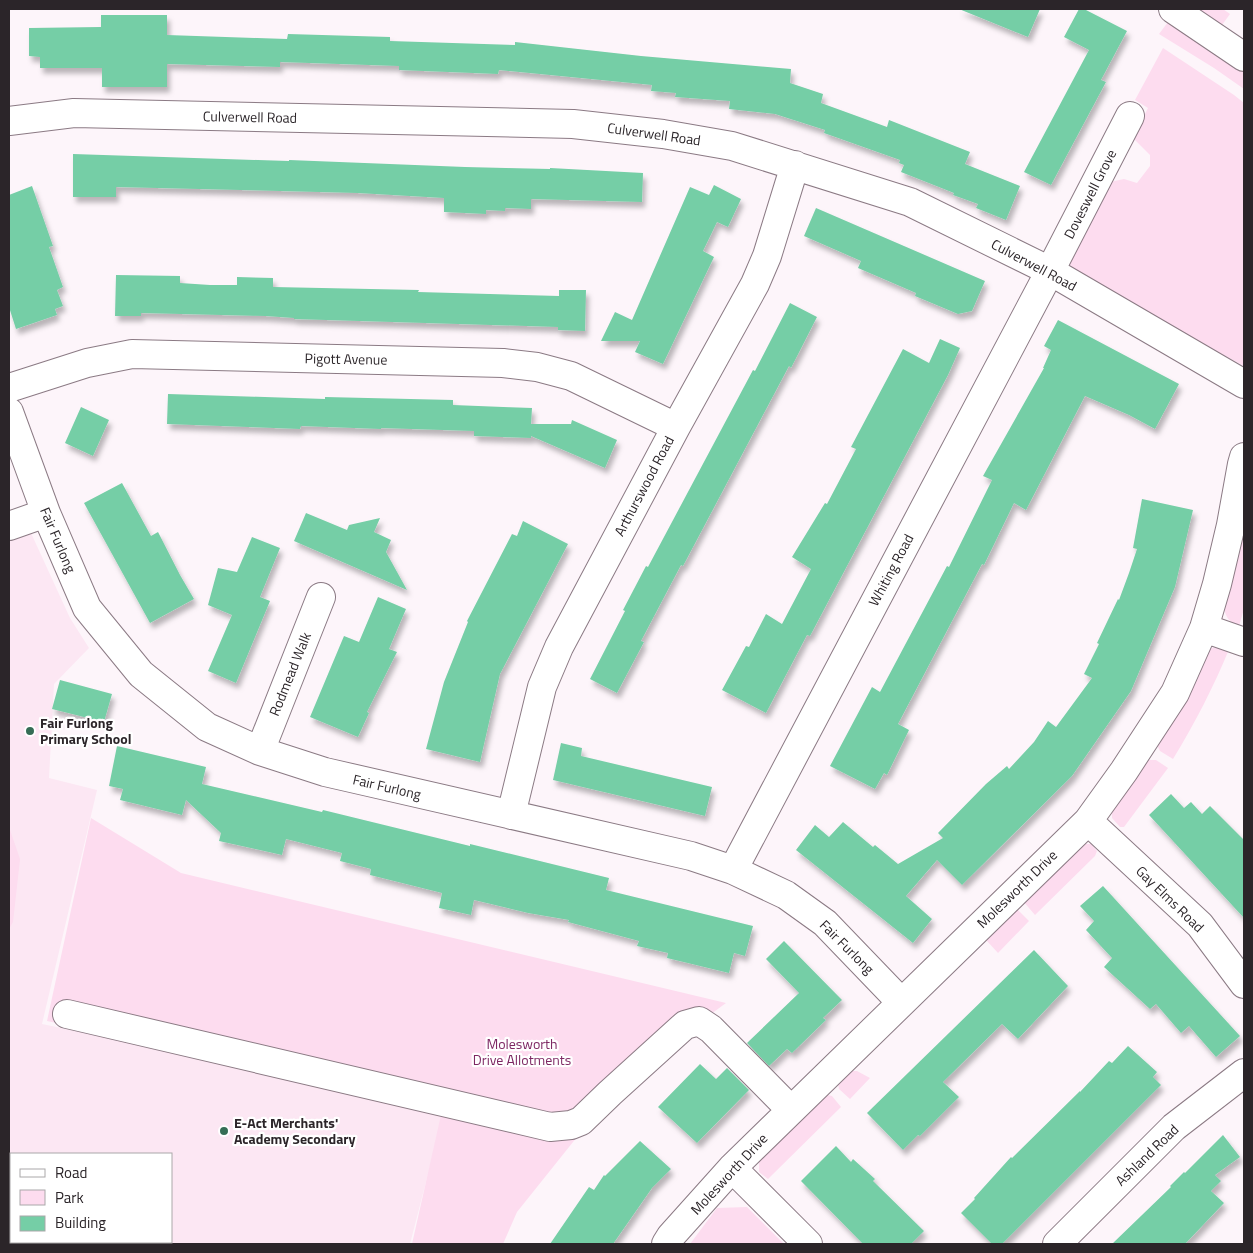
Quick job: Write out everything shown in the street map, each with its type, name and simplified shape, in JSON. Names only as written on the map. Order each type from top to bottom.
[{"type":"street","points":[[1173,9],[1244,57]]},
{"type":"street","name":"Culverwell Road","points":[[9,121],[74,113],[573,124],[663,134],[732,146],[910,202],[1050,271],[1244,384]]},
{"type":"street","name":"Doveswell Grove","points":[[1050,271],[1130,116]]},
{"type":"street","name":"Arthurswood Road","points":[[511,815],[542,687],[559,647],[676,427],[756,284],[767,256],[795,165]]},
{"type":"street","name":"Whiting Road","points":[[733,870],[1050,271]]},
{"type":"street","name":"Pigott Avenue","points":[[9,388],[86,363],[132,354],[503,363],[537,367],[571,376],[676,427]]},
{"type":"street","name":"Fair Furlong","points":[[9,412],[46,512],[87,608],[141,674],[207,727],[260,751],[325,772],[691,856],[733,870],[786,895],[825,924],[901,1002]]},
{"type":"street","name":"Molesworth Drive","points":[[666,1244],[732,1168],[1088,821],[1124,771],[1175,693],[1204,628],[1240,494],[1244,457]]},
{"type":"street","points":[[9,526],[46,512]]},
{"type":"street","name":"Rodmead Walk","points":[[260,751],[321,596]]},
{"type":"street","points":[[1204,628],[1244,642]]},
{"type":"street","name":"Gay Elms Road","points":[[1088,821],[1200,925],[1244,984]]},
{"type":"street","points":[[68,1014],[550,1127],[571,1125],[581,1121],[610,1092],[685,1025],[700,1021],[711,1029],[791,1110]]},
{"type":"street","name":"Ashland Road","points":[[1056,1244],[1174,1126],[1244,1073]]},
{"type":"street","points":[[732,1168],[808,1244]]},
{"type":"shaded area","name":"E-Act Merchants' Academy Secondary","points":[[31,533],[70,618],[89,648],[54,684],[49,778],[97,790],[42,1024],[445,1108],[410,1244],[9,1244],[9,540]]},
{"type":"green space","points":[[1197,9],[1223,9],[1230,14],[1222,25]]},
{"type":"green space","points":[[1168,22],[1244,69],[1244,89],[1159,34]]},
{"type":"green space","points":[[1163,48],[1244,103],[1244,366],[1096,286],[1067,263],[1110,182],[1124,179],[1137,183],[1150,166],[1150,155],[1133,138],[1148,108],[1135,100]]},
{"type":"green space","points":[[1244,511],[1244,609],[1239,626],[1228,619],[1224,606]]},
{"type":"green space","points":[[1220,646],[1230,647],[1204,704],[1173,759],[1160,751],[1157,745],[1207,651]]},
{"type":"green space","points":[[1146,760],[1156,760],[1168,768],[1124,827],[1120,827],[1112,818],[1112,810]]},
{"type":"green space","name":"Molesworth Drive Allotments","points":[[91,818],[181,873],[726,1003],[673,1042],[589,1122],[517,1212],[503,1244],[412,1244],[443,1106],[47,1021]]},
{"type":"green space","points":[[9,827],[20,859],[13,922],[9,929]]},
{"type":"green space","points":[[1082,844],[1091,844],[1097,851],[1095,856],[1035,915],[1023,901]]},
{"type":"green space","points":[[1017,909],[1029,921],[998,953],[987,941],[984,934]]},
{"type":"green space","points":[[845,1071],[857,1071],[870,1078],[850,1099],[839,1089],[837,1078]]},
{"type":"green space","points":[[823,1094],[832,1096],[841,1107],[768,1179],[759,1172],[759,1161],[763,1153]]},
{"type":"green space","points":[[747,1207],[784,1244],[690,1244],[717,1208]]},
{"type":"building","points":[[959,9],[1040,9],[1028,37]]},
{"type":"building","points":[[1079,9],[1084,9],[1127,31],[1101,80],[1106,82],[1051,185],[1024,172],[1089,50],[1064,37]]},
{"type":"building","points":[[101,15],[167,15],[167,35],[287,39],[288,34],[390,37],[390,41],[515,45],[515,42],[641,56],[791,69],[790,83],[823,94],[821,103],[887,127],[889,120],[970,152],[965,164],[1020,186],[1006,220],[976,208],[978,204],[953,195],[954,193],[901,172],[904,165],[899,163],[900,160],[824,133],[825,130],[775,114],[729,109],[730,101],[675,97],[676,93],[651,91],[652,85],[499,70],[498,74],[399,70],[399,66],[280,62],[280,67],[167,64],[167,87],[102,87],[102,68],[40,68],[40,57],[29,56],[29,28],[101,27]]},
{"type":"building","points":[[73,154],[550,168],[643,173],[642,202],[531,199],[531,209],[505,208],[505,211],[486,210],[486,214],[444,212],[444,198],[358,193],[116,187],[116,197],[73,197]]},
{"type":"building","points":[[714,185],[741,199],[728,227],[717,222],[703,251],[714,257],[663,364],[635,352],[640,341],[601,341],[615,312],[632,320],[690,187],[709,195]]},
{"type":"building","points":[[32,186],[53,246],[49,247],[63,287],[57,290],[63,306],[55,309],[57,315],[16,329],[9,307],[9,195]]},
{"type":"building","points":[[816,208],[985,281],[972,311],[958,314],[915,296],[916,293],[858,268],[861,261],[804,236]]},
{"type":"building","points":[[116,275],[180,276],[180,283],[210,285],[237,285],[237,277],[273,278],[273,287],[419,290],[418,292],[559,296],[559,290],[586,290],[585,331],[558,330],[558,327],[294,319],[266,316],[141,313],[141,316],[115,316]]},
{"type":"building","points":[[790,303],[817,317],[683,566],[681,565],[641,641],[644,642],[617,693],[590,679],[646,566],[648,567]]},
{"type":"building","points":[[1058,320],[1179,384],[1155,429],[1129,415],[1085,396],[1026,510],[1014,503],[984,565],[982,564],[898,724],[909,730],[887,775],[884,773],[875,789],[830,766],[872,687],[880,692],[947,566],[949,567],[992,480],[983,476],[1044,368],[1051,350],[1044,346]]},
{"type":"building","points":[[940,339],[960,348],[948,375],[810,636],[807,635],[766,713],[722,690],[746,646],[749,647],[766,614],[782,624],[811,569],[792,557],[825,503],[827,504],[856,449],[851,447],[903,349],[929,363]]},
{"type":"building","points":[[168,394],[325,399],[325,397],[453,400],[453,405],[532,408],[531,424],[571,424],[572,420],[617,440],[605,468],[531,436],[531,438],[474,436],[474,431],[301,426],[300,429],[167,424]]},
{"type":"building","points":[[81,407],[109,420],[93,456],[65,443]]},
{"type":"building","points":[[122,483],[151,536],[158,532],[194,599],[150,623],[84,503]]},
{"type":"building","points":[[1142,499],[1193,510],[1175,587],[1131,691],[1072,776],[962,885],[937,860],[906,896],[932,919],[913,943],[796,850],[815,825],[829,837],[843,822],[873,847],[875,845],[898,864],[943,838],[938,833],[986,784],[1007,766],[1009,769],[1034,742],[1048,721],[1056,727],[1092,678],[1084,674],[1099,644],[1097,643],[1119,600],[1137,549],[1133,548]]},
{"type":"building","points":[[306,513],[347,530],[349,525],[380,518],[374,532],[391,540],[386,552],[407,590],[294,541]]},
{"type":"building","points":[[523,521],[568,544],[500,674],[480,762],[426,749],[444,682],[467,621],[512,534],[517,536]]},
{"type":"building","points":[[252,537],[280,548],[260,597],[270,601],[236,683],[208,671],[232,615],[208,605],[218,568],[237,572]]},
{"type":"building","points":[[378,597],[406,609],[389,649],[397,652],[367,712],[369,713],[358,737],[310,717],[344,636],[359,642]]},
{"type":"building","points":[[60,680],[112,694],[104,722],[52,709]]},
{"type":"building","points":[[561,743],[582,748],[581,756],[712,787],[705,816],[553,780]]},
{"type":"building","points":[[117,746],[206,767],[202,784],[322,812],[323,810],[609,878],[606,890],[753,926],[745,956],[734,953],[729,973],[667,958],[668,953],[637,946],[639,941],[568,922],[569,920],[528,913],[474,900],[471,915],[439,908],[442,893],[370,875],[371,869],[340,861],[342,853],[286,839],[282,855],[219,841],[221,833],[186,800],[182,815],[120,800],[123,789],[109,786]]},
{"type":"building","points":[[1171,794],[1184,808],[1191,802],[1202,814],[1210,806],[1244,840],[1244,918],[1149,815]]},
{"type":"building","points":[[1103,886],[1240,1036],[1216,1057],[1189,1026],[1181,1033],[1156,1004],[1150,1009],[1104,967],[1112,958],[1086,930],[1094,921],[1080,906]]},
{"type":"building","points":[[784,941],[842,1000],[823,1018],[826,1020],[792,1053],[787,1049],[769,1066],[747,1043],[799,993],[766,959]]},
{"type":"building","points":[[1034,950],[1068,986],[1018,1039],[1002,1024],[943,1082],[959,1097],[920,1136],[918,1135],[903,1150],[867,1113]]},
{"type":"building","points":[[1128,1046],[1157,1072],[1153,1077],[1161,1085],[1002,1244],[992,1244],[961,1213],[1011,1157],[1080,1092],[1109,1061],[1112,1063]]},
{"type":"building","points":[[700,1064],[716,1079],[727,1068],[749,1090],[697,1143],[658,1107]]},
{"type":"building","points":[[1223,1135],[1240,1157],[1215,1175],[1221,1181],[1211,1191],[1224,1203],[1185,1244],[1112,1244],[1184,1172]]},
{"type":"building","points":[[640,1141],[671,1169],[652,1188],[613,1244],[550,1244],[589,1187],[594,1190],[604,1175]]},
{"type":"building","points":[[836,1146],[851,1162],[853,1159],[875,1179],[873,1181],[924,1231],[911,1244],[863,1244],[801,1181]]},
{"type":"place","name":"Fair Furlong Primary School","points":[[30,731]]},
{"type":"place","name":"E-Act Merchants' Academy Secondary","points":[[224,1131]]}]
